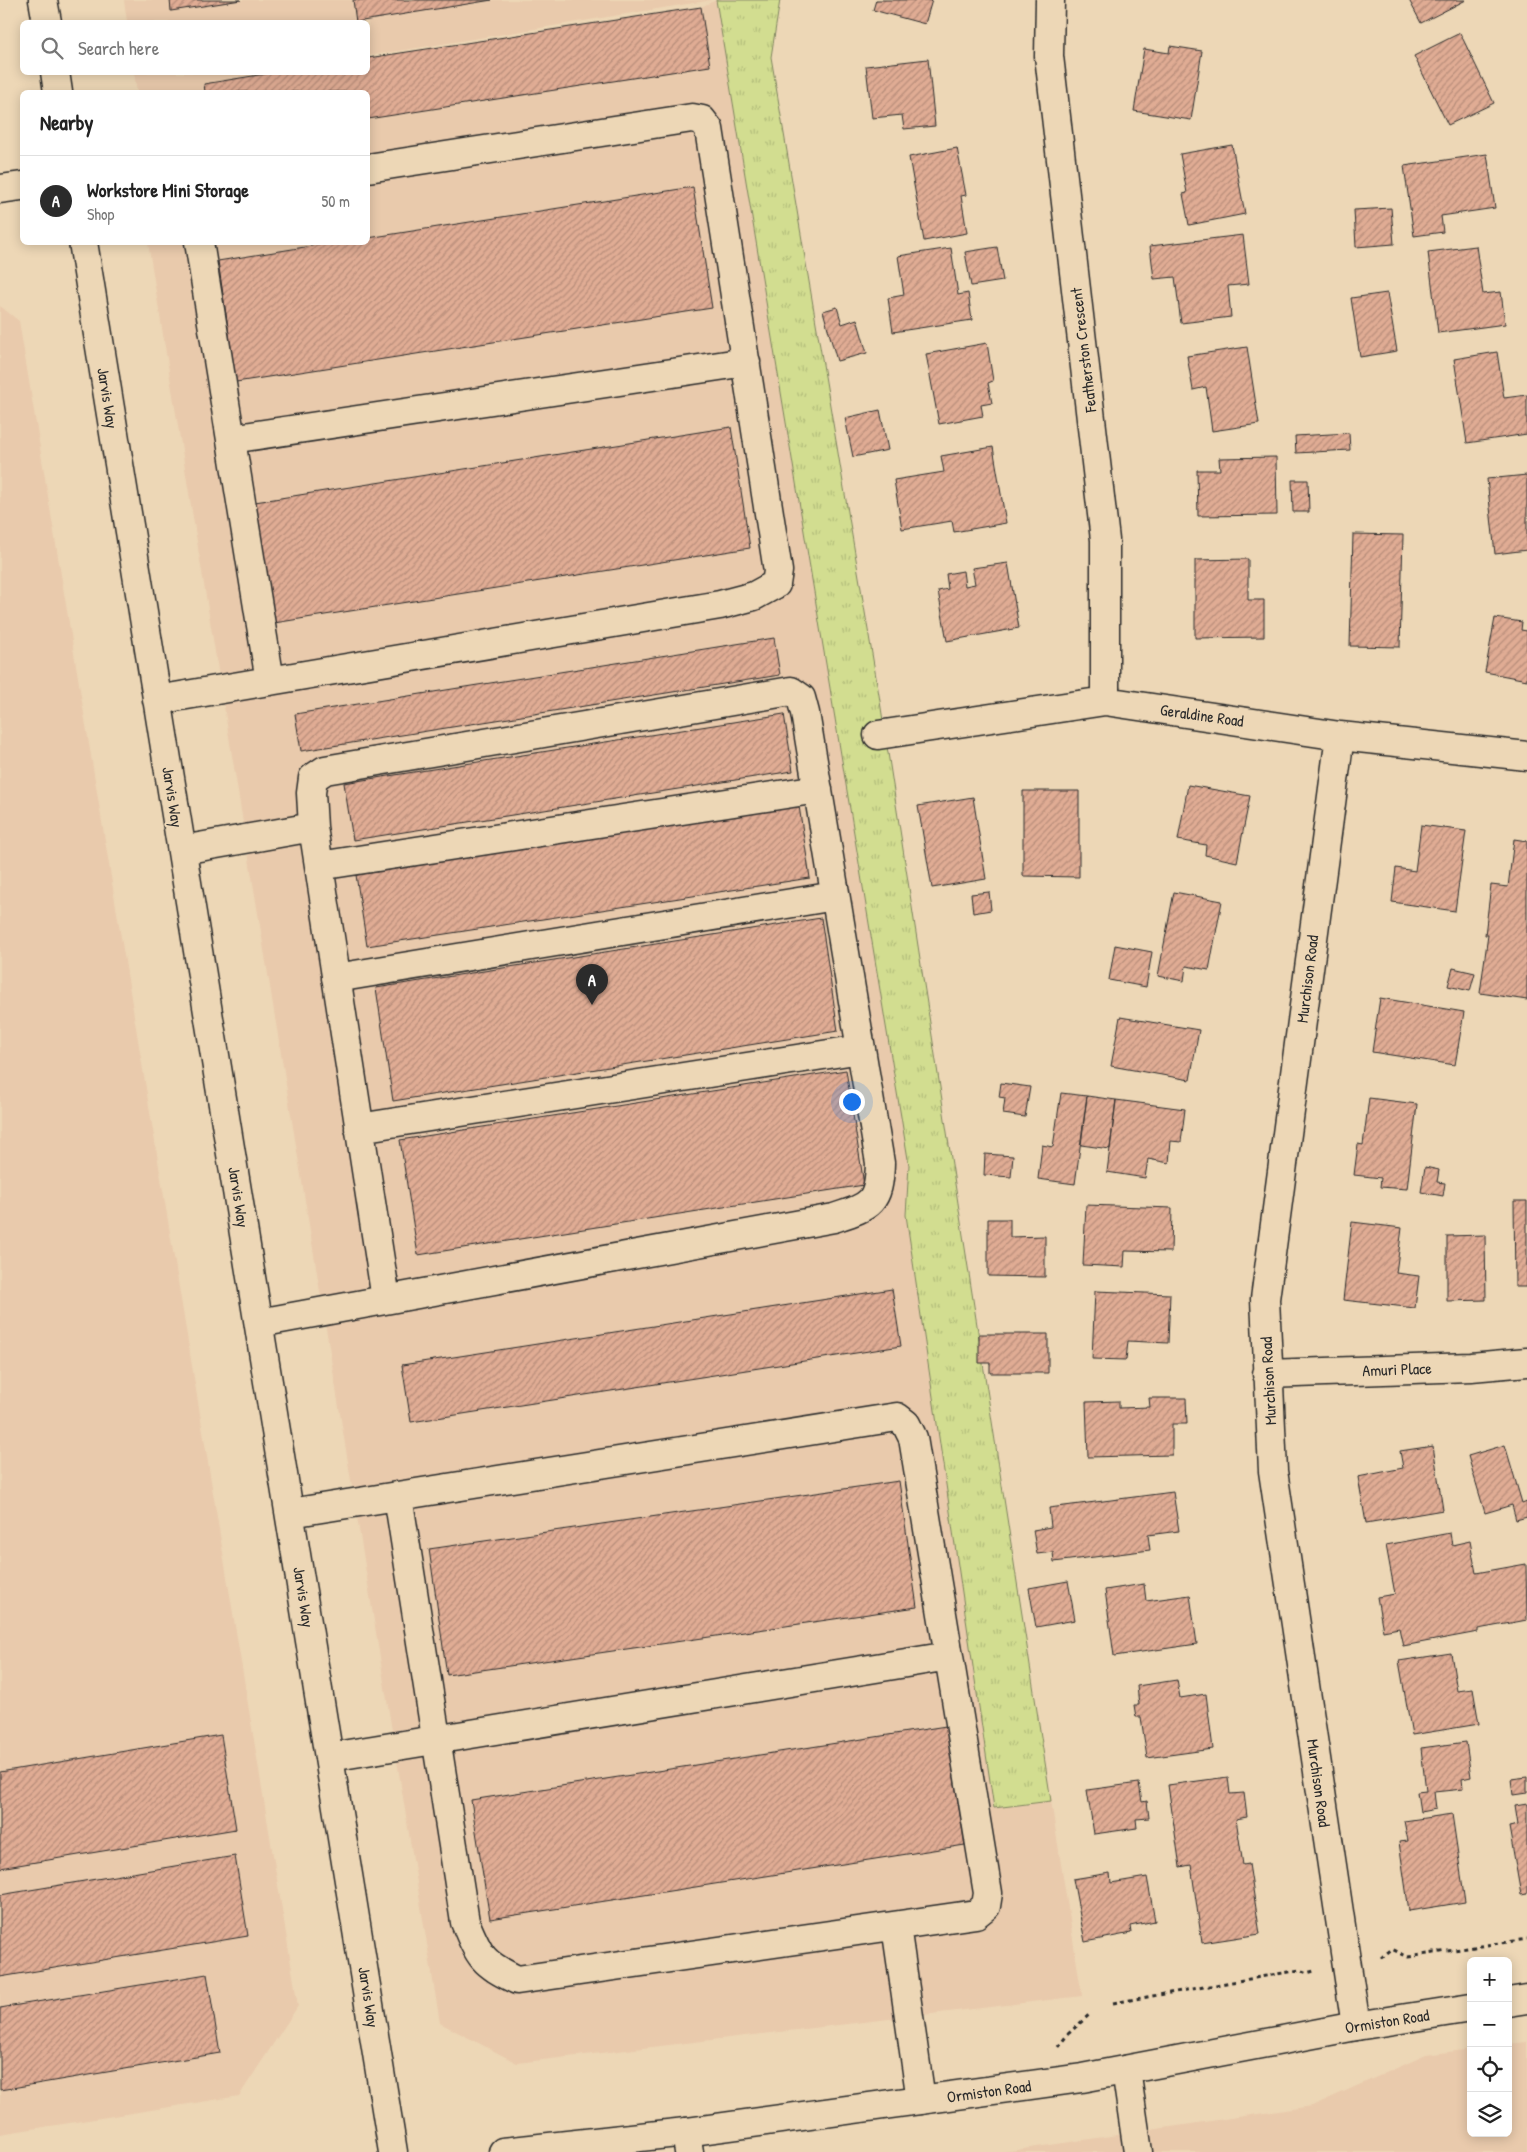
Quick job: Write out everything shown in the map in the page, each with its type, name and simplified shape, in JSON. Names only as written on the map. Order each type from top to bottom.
[{"type":"street","points":[[43,0],[47,20]]},
{"type":"street","name":"Featherston Crescent","points":[[1050,0],[1049,56],[1105,540],[1106,701]]},
{"type":"street","points":[[55,75],[58,90]]},
{"type":"street","points":[[158,700],[720,605],[754,596],[770,589],[776,584],[778,571],[709,129],[702,120],[692,118],[370,168]]},
{"type":"street","points":[[0,189],[20,186]]},
{"type":"street","name":"Jarvis Way","points":[[83,245],[393,2152]]},
{"type":"street","points":[[199,245],[270,681]]},
{"type":"street","points":[[231,439],[746,362]]},
{"type":"street","points":[[259,1323],[824,1220],[860,1209],[873,1199],[879,1182],[880,1163],[818,789],[801,698],[791,691],[324,770],[313,778],[311,793],[319,866],[386,1299]]},
{"type":"street","name":"Geraldine Road","points":[[878,735],[1106,701],[1340,736],[1527,756]]},
{"type":"street","name":"Murchison Road","points":[[1340,736],[1265,1299],[1273,1471],[1356,2026]]},
{"type":"street","points":[[319,866],[818,789]]},
{"type":"street","points":[[182,850],[314,827]]},
{"type":"street","points":[[336,978],[835,896]]},
{"type":"street","points":[[359,1128],[861,1049]]},
{"type":"street","name":"Amuri Place","points":[[1267,1374],[1471,1367],[1527,1362]]},
{"type":"street","points":[[290,1513],[897,1417],[906,1424],[913,1438],[988,1894],[986,1906],[976,1914],[517,1980],[489,1967],[477,1950],[465,1922],[438,1740],[398,1496]]},
{"type":"street","points":[[330,1757],[949,1656]]},
{"type":"street","points":[[896,1926],[921,2100]]},
{"type":"street","points":[[1512,2002],[1527,2000]]},
{"type":"street","name":"Ormiston Road","points":[[503,2152],[687,2142],[921,2100],[1082,2078],[1356,2026],[1467,2009]]},
{"type":"street","points":[[1126,2070],[1138,2152]]},
{"type":"path","points":[[1382,1958],[1392,1949],[1408,1957],[1527,1939]]},
{"type":"path","points":[[1112,2003],[1300,1970],[1307,1973]]},
{"type":"shaded area","points":[[124,0],[712,0],[370,56],[370,20],[127,20]]},
{"type":"shaded area","points":[[716,0],[909,1165],[906,1215],[995,1808],[1051,1801],[1082,1996],[517,2063],[440,2023],[148,245],[370,245],[370,90],[137,90],[134,75],[253,75],[228,79],[258,75],[370,75],[370,58],[701,7]]},
{"type":"shaded area","points":[[0,306],[19,321],[298,2006],[239,2096],[0,2134]]},
{"type":"shaded area","points":[[1527,2042],[1527,2152],[1004,2152],[1312,2106],[1426,2055],[1467,2050],[1467,2137],[1512,2137],[1512,2044]]},
{"type":"green space","points":[[716,0],[780,0],[771,57],[879,695],[1051,1801],[994,1808],[906,1215],[909,1165]]},
{"type":"building","points":[[170,0],[241,0],[171,11]]},
{"type":"building","points":[[353,0],[492,0],[368,20],[356,20]]},
{"type":"building","points":[[876,0],[932,0],[925,24],[873,10]]},
{"type":"building","points":[[1409,0],[1466,0],[1421,23]]},
{"type":"building","points":[[701,7],[710,66],[370,119],[370,90],[205,90],[204,84],[259,75],[370,75],[370,58]]},
{"type":"building","points":[[1460,33],[1494,103],[1448,125],[1414,56]]},
{"type":"building","points":[[1170,46],[1202,51],[1191,120],[1134,111],[1144,49],[1169,53]]},
{"type":"building","points":[[928,59],[935,126],[904,129],[902,115],[872,118],[866,66]]},
{"type":"building","points":[[1232,145],[1245,214],[1189,225],[1183,194],[1187,193],[1180,154]]},
{"type":"building","points":[[957,148],[966,195],[961,196],[967,233],[924,241],[909,157]]},
{"type":"building","points":[[1487,154],[1495,208],[1441,216],[1443,232],[1414,236],[1404,166]]},
{"type":"building","points":[[693,187],[712,308],[236,382],[218,261],[317,245],[370,245],[370,238]]},
{"type":"building","points":[[1391,208],[1394,244],[1356,247],[1354,210]]},
{"type":"building","points":[[1243,235],[1249,284],[1228,286],[1231,317],[1181,323],[1175,277],[1154,279],[1150,246]]},
{"type":"building","points":[[1476,246],[1483,294],[1501,292],[1505,324],[1438,333],[1428,252]]},
{"type":"building","points":[[997,247],[1003,281],[971,286],[965,252]]},
{"type":"building","points":[[951,248],[958,295],[968,293],[972,320],[893,332],[888,298],[904,295],[898,256]]},
{"type":"building","points":[[1387,293],[1397,351],[1360,357],[1351,298]]},
{"type":"building","points":[[837,307],[842,324],[857,319],[867,353],[837,361],[823,311]]},
{"type":"building","points":[[987,343],[993,381],[988,383],[992,403],[981,405],[983,416],[939,424],[926,354]]},
{"type":"building","points":[[1247,347],[1259,424],[1212,431],[1206,387],[1193,390],[1187,356]]},
{"type":"building","points":[[1497,352],[1504,398],[1527,395],[1527,434],[1467,443],[1454,359]]},
{"type":"building","points":[[880,410],[888,450],[853,457],[845,418]]},
{"type":"building","points":[[731,427],[750,548],[274,623],[255,502]]},
{"type":"building","points":[[1349,433],[1350,450],[1296,453],[1295,436]]},
{"type":"building","points":[[993,447],[1006,523],[954,532],[952,521],[902,529],[894,480],[944,472],[941,456]]},
{"type":"building","points":[[1276,457],[1277,515],[1198,516],[1197,470],[1220,470],[1219,458]]},
{"type":"building","points":[[1527,475],[1527,550],[1495,554],[1487,479]]},
{"type":"building","points":[[1292,480],[1308,480],[1309,512],[1293,512]]},
{"type":"building","points":[[1353,534],[1403,535],[1400,647],[1350,646]]},
{"type":"building","points":[[1248,559],[1248,600],[1264,600],[1264,637],[1195,638],[1195,560]]},
{"type":"building","points":[[1008,563],[1019,628],[947,641],[938,591],[948,589],[946,574],[963,571],[965,586],[975,584],[972,568]]},
{"type":"building","points":[[1495,618],[1522,622],[1521,630],[1527,631],[1527,680],[1485,672]]},
{"type":"building","points":[[774,638],[780,675],[301,751],[295,714]]},
{"type":"building","points":[[784,714],[793,771],[353,840],[344,783]]},
{"type":"building","points":[[1188,785],[1250,796],[1237,862],[1205,855],[1206,845],[1178,840]]},
{"type":"building","points":[[1023,791],[1079,791],[1079,877],[1023,876]]},
{"type":"building","points":[[973,797],[986,879],[932,888],[918,806]]},
{"type":"building","points":[[799,806],[810,878],[367,946],[356,875]]},
{"type":"building","points":[[1421,825],[1466,831],[1455,911],[1392,902],[1396,868],[1415,871]]},
{"type":"building","points":[[1514,839],[1527,841],[1527,1000],[1480,993],[1488,935],[1485,935],[1491,885],[1508,887]]},
{"type":"building","points":[[989,892],[991,910],[973,913],[971,894]]},
{"type":"building","points":[[1174,892],[1222,901],[1209,970],[1186,966],[1184,981],[1158,976]]},
{"type":"building","points":[[821,918],[838,1031],[393,1101],[376,988]]},
{"type":"building","points":[[1115,945],[1152,952],[1146,987],[1109,980]]},
{"type":"building","points":[[1453,968],[1475,973],[1470,991],[1448,986]]},
{"type":"building","points":[[1380,998],[1464,1012],[1455,1065],[1372,1052]]},
{"type":"building","points":[[1120,1017],[1199,1030],[1190,1080],[1111,1066]]},
{"type":"building","points":[[846,1070],[864,1185],[418,1255],[400,1140]]},
{"type":"building","points":[[1001,1083],[1030,1087],[1025,1117],[1003,1114],[1005,1098],[999,1097]]},
{"type":"building","points":[[1061,1093],[1087,1096],[1075,1184],[1038,1179],[1042,1145],[1053,1147]]},
{"type":"building","points":[[1087,1096],[1116,1100],[1110,1149],[1081,1145]]},
{"type":"building","points":[[1369,1098],[1417,1104],[1407,1189],[1380,1187],[1381,1178],[1354,1175],[1358,1144],[1363,1145]]},
{"type":"building","points":[[1116,1100],[1185,1109],[1181,1142],[1171,1141],[1169,1163],[1148,1159],[1145,1178],[1107,1172]]},
{"type":"building","points":[[985,1154],[1013,1156],[1011,1177],[984,1175]]},
{"type":"building","points":[[1425,1167],[1439,1170],[1437,1182],[1445,1183],[1443,1196],[1421,1192]]},
{"type":"building","points":[[1514,1201],[1527,1201],[1527,1287],[1515,1287]]},
{"type":"building","points":[[1086,1205],[1172,1208],[1171,1252],[1125,1251],[1124,1267],[1083,1265]]},
{"type":"building","points":[[988,1219],[1010,1219],[1010,1237],[1045,1236],[1045,1277],[988,1276]]},
{"type":"building","points":[[1352,1222],[1402,1228],[1396,1273],[1419,1276],[1415,1308],[1343,1300]]},
{"type":"building","points":[[1485,1235],[1486,1300],[1447,1301],[1447,1236]]},
{"type":"building","points":[[892,1289],[901,1346],[411,1422],[402,1365]]},
{"type":"building","points":[[1095,1291],[1170,1294],[1168,1343],[1128,1341],[1126,1360],[1092,1359]]},
{"type":"building","points":[[979,1334],[1048,1334],[1048,1373],[990,1373],[990,1363],[979,1363]]},
{"type":"building","points":[[1149,1398],[1186,1398],[1187,1424],[1172,1424],[1172,1455],[1088,1457],[1086,1402],[1119,1401],[1119,1408],[1150,1407]]},
{"type":"building","points":[[1505,1445],[1522,1503],[1527,1501],[1527,1517],[1516,1520],[1512,1505],[1485,1513],[1468,1456]]},
{"type":"building","points":[[1433,1446],[1443,1510],[1366,1523],[1358,1477],[1403,1468],[1400,1451]]},
{"type":"building","points":[[899,1481],[917,1607],[447,1675],[429,1549]]},
{"type":"building","points":[[1173,1492],[1179,1531],[1148,1535],[1150,1550],[1054,1562],[1053,1552],[1037,1554],[1033,1530],[1051,1527],[1049,1508]]},
{"type":"building","points":[[1450,1533],[1452,1545],[1470,1541],[1476,1573],[1526,1564],[1527,1620],[1478,1629],[1478,1632],[1403,1646],[1399,1628],[1383,1631],[1377,1597],[1395,1594],[1386,1545]]},
{"type":"building","points":[[1068,1581],[1075,1620],[1036,1627],[1029,1588]]},
{"type":"building","points":[[1144,1584],[1146,1601],[1190,1595],[1197,1644],[1114,1656],[1105,1590]]},
{"type":"building","points":[[1451,1653],[1457,1691],[1473,1689],[1479,1724],[1412,1735],[1399,1661]]},
{"type":"building","points":[[1177,1680],[1180,1698],[1206,1694],[1213,1749],[1147,1758],[1141,1717],[1136,1717],[1134,1705],[1139,1705],[1137,1686]]},
{"type":"building","points":[[946,1726],[965,1845],[490,1919],[471,1800]]},
{"type":"building","points":[[221,1735],[236,1829],[0,1868],[0,1772]]},
{"type":"building","points":[[1466,1742],[1471,1777],[1462,1779],[1463,1789],[1434,1792],[1436,1809],[1420,1812],[1417,1792],[1426,1791],[1421,1748]]},
{"type":"building","points":[[1228,1777],[1230,1794],[1244,1793],[1247,1817],[1236,1819],[1243,1865],[1249,1864],[1260,1934],[1202,1943],[1191,1865],[1180,1867],[1168,1785]]},
{"type":"building","points":[[1527,1777],[1527,1793],[1513,1795],[1511,1779]]},
{"type":"building","points":[[1139,1783],[1142,1802],[1147,1801],[1149,1818],[1136,1819],[1137,1828],[1094,1834],[1087,1790]]},
{"type":"building","points":[[1527,1804],[1527,1894],[1521,1895],[1509,1827],[1518,1825],[1515,1806]]},
{"type":"building","points":[[1452,1814],[1465,1902],[1409,1911],[1399,1842],[1408,1841],[1404,1821]]},
{"type":"building","points":[[235,1856],[248,1936],[0,1977],[0,1895]]},
{"type":"building","points":[[1110,1873],[1111,1883],[1147,1877],[1155,1921],[1130,1926],[1131,1933],[1085,1942],[1073,1879]]},
{"type":"building","points":[[207,1974],[220,2053],[0,2090],[0,2008]]},
{"type":"place","name":"Workstore Mini Storage","points":[[592,1005]]}]
